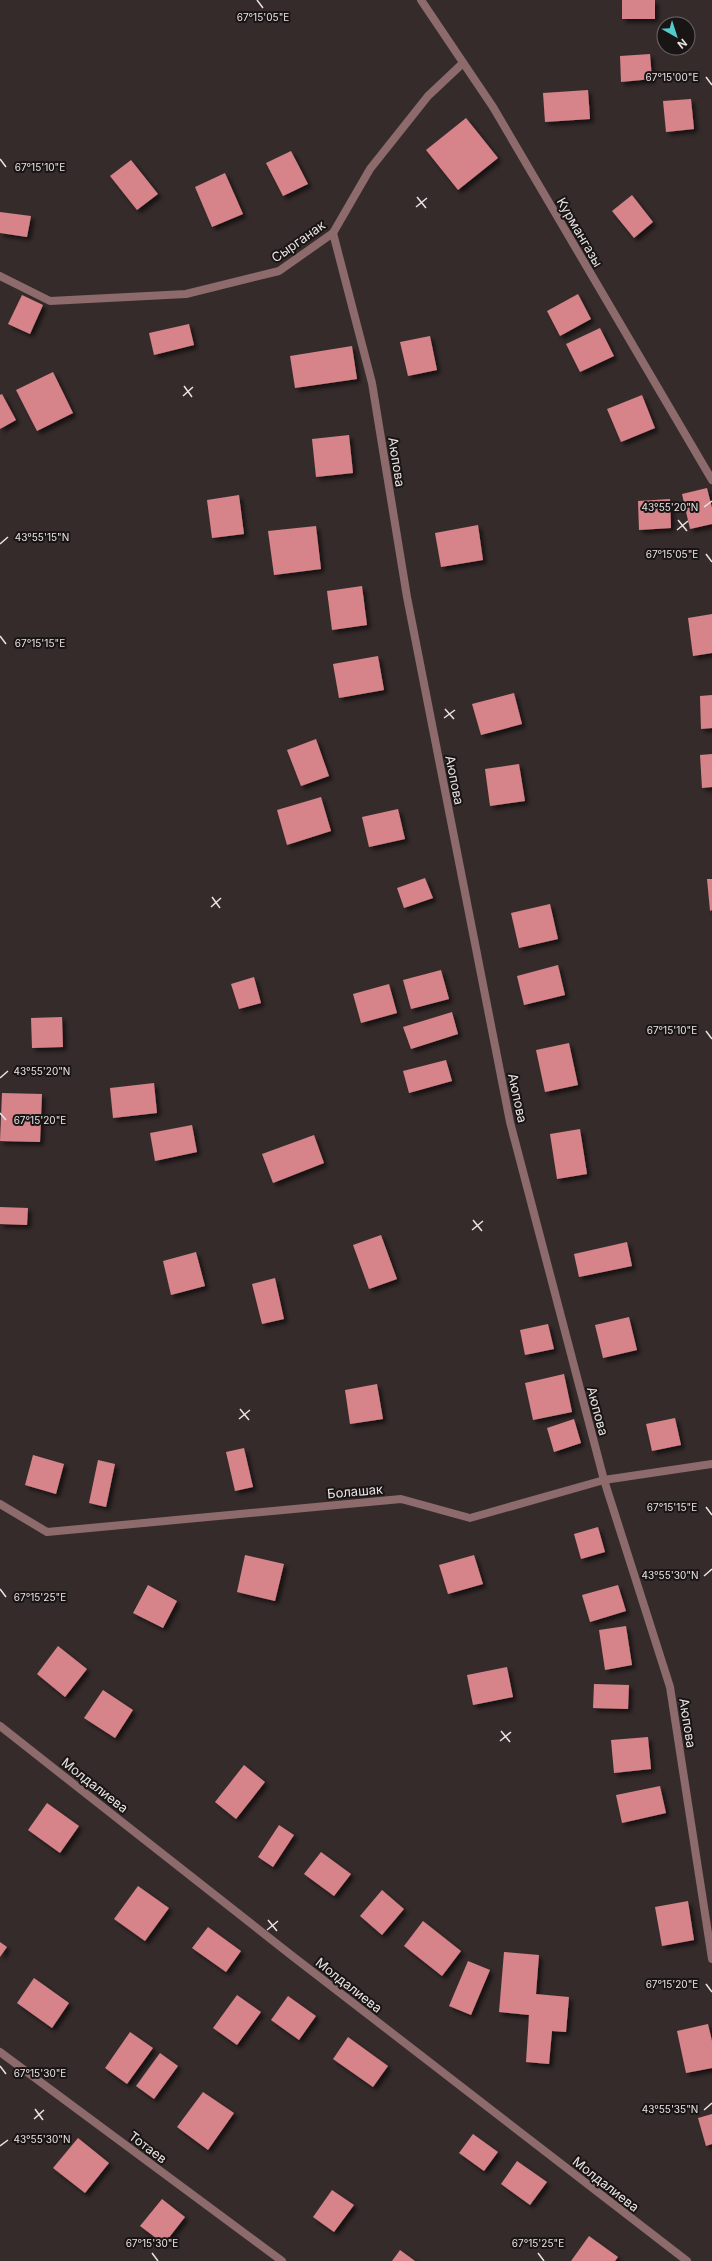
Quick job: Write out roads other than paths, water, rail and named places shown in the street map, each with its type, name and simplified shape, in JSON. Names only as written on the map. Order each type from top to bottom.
[{"type":"street","name":"Курмангазы","points":[[421,0],[497,114],[711,476]]},
{"type":"street","name":"Сырганак","points":[[0,276],[50,301],[186,294],[279,271],[333,233],[370,169],[428,96],[463,63]]},
{"type":"street","name":"Аюпова","points":[[333,233],[372,383],[407,597],[510,1122],[604,1480],[670,1687],[712,1959]]},
{"type":"street","name":"Болашак","points":[[0,1504],[47,1532],[401,1499],[470,1518],[604,1480],[712,1464]]},
{"type":"street","name":"Молдалиева","points":[[0,1726],[285,1950],[686,2261]]},
{"type":"street","name":"Тотаев","points":[[0,2052],[282,2261]]}]
